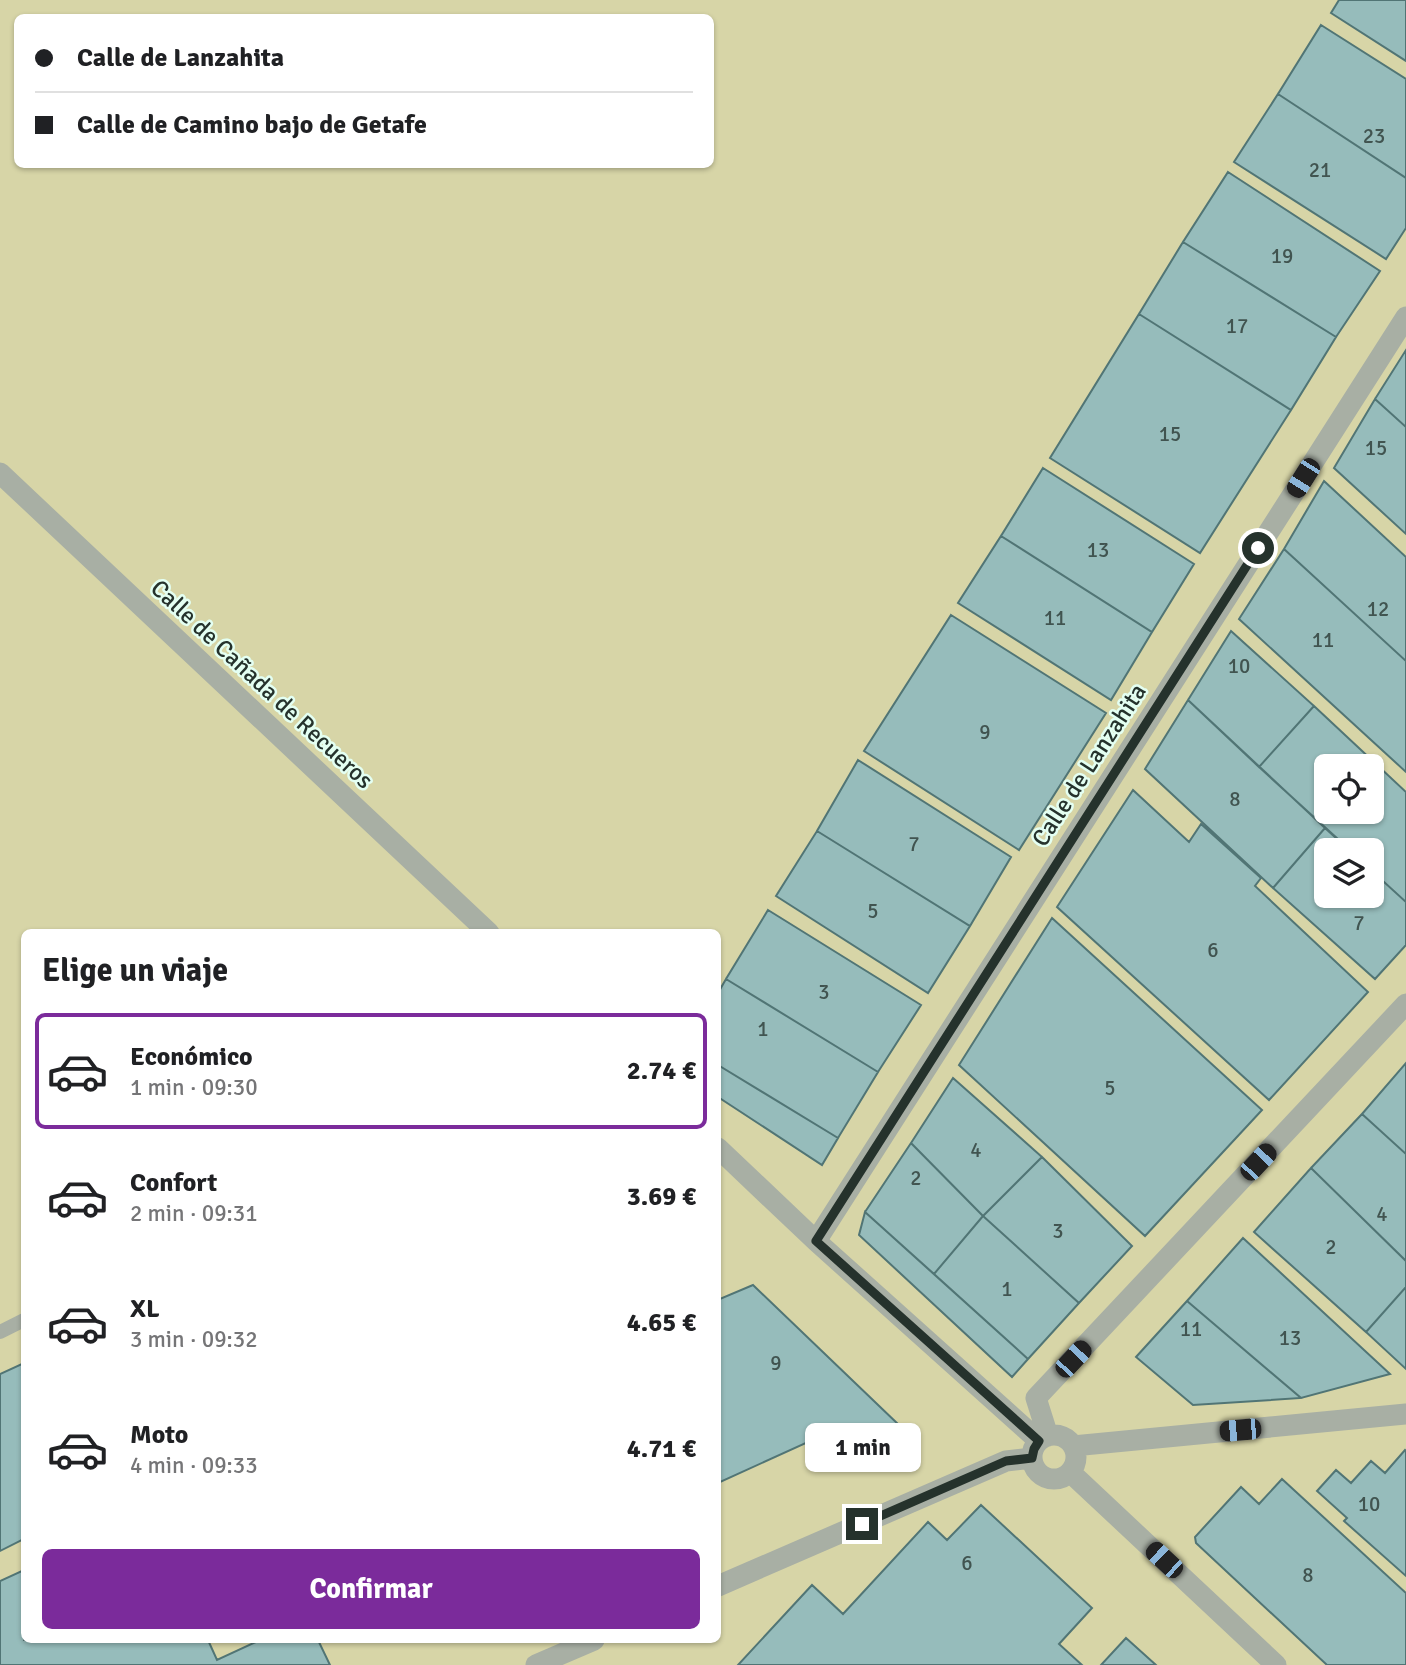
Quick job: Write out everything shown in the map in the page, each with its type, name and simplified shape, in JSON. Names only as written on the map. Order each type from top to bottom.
[{"type":"street","name":"Calle de Lanzahita","points":[[816,1241],[1406,317]]},
{"type":"street","name":"Calle de Cañada de Recueros","points":[[0,472],[485,929]]},
{"type":"street","points":[[721,1585],[1006,1461],[1040,1445],[1058,1435],[1073,1446],[1076,1454],[1075,1464],[1070,1472],[1055,1479],[1047,1478],[1034,1466],[1040,1445],[1036,1398],[1406,1004]]},
{"type":"street","points":[[721,1151],[1040,1445]]},
{"type":"street","points":[[1073,1446],[1406,1414]]},
{"type":"street","points":[[1070,1472],[1276,1665]]},
{"type":"street","points":[[536,1665],[587,1643]]},
{"type":"lane","points":[[0,1332],[21,1322]]},
{"type":"shaded area","points":[[0,0],[1406,0],[1406,1665],[0,1665]]},
{"type":"building","points":[[1339,0],[1406,0],[1406,61],[1331,13]]},
{"type":"building","points":[[1321,25],[1406,79],[1406,178],[1278,94]]},
{"type":"building","points":[[1278,94],[1406,178],[1406,228],[1386,259],[1234,162]]},
{"type":"building","points":[[1228,172],[1380,271],[1336,337],[1183,242]]},
{"type":"building","points":[[1183,242],[1336,337],[1291,410],[1139,314]]},
{"type":"building","points":[[1139,314],[1291,410],[1200,553],[1050,458]]},
{"type":"building","points":[[1406,350],[1406,427],[1375,399]]},
{"type":"building","points":[[1375,399],[1406,427],[1406,534],[1334,468]]},
{"type":"building","points":[[1043,468],[1194,564],[1152,632],[1001,536]]},
{"type":"building","points":[[1324,481],[1406,557],[1406,661],[1284,549]]},
{"type":"building","points":[[1001,536],[1152,632],[1111,700],[958,603]]},
{"type":"building","points":[[1284,549],[1406,661],[1406,772],[1239,619]]},
{"type":"building","points":[[951,615],[1106,713],[1019,850],[864,751]]},
{"type":"building","points":[[1231,631],[1314,706],[1259,767],[1188,700]]},
{"type":"building","points":[[1188,700],[1314,818],[1314,824],[1321,824],[1325,828],[1273,888],[1145,769]]},
{"type":"building","points":[[1314,706],[1365,754],[1314,754],[1314,817],[1259,767]]},
{"type":"building","points":[[858,760],[1011,857],[970,926],[817,831]]},
{"type":"building","points":[[1384,771],[1406,792],[1406,902],[1384,882],[1384,838],[1337,838],[1321,824],[1384,824]]},
{"type":"building","points":[[1133,790],[1189,842],[1201,824],[1261,878],[1255,886],[1368,992],[1269,1100],[1057,907]]},
{"type":"building","points":[[1325,828],[1336,838],[1316,838]]},
{"type":"building","points":[[817,831],[970,926],[928,993],[776,896]]},
{"type":"building","points":[[1314,841],[1314,908],[1384,908],[1384,882],[1406,902],[1406,945],[1375,979],[1273,888]]},
{"type":"building","points":[[768,910],[921,1005],[878,1072],[726,979]]},
{"type":"building","points":[[1052,918],[1262,1110],[1145,1236],[959,1065]]},
{"type":"building","points":[[726,979],[878,1072],[838,1138],[721,1067],[721,988]]},
{"type":"building","points":[[1406,1063],[1406,1154],[1362,1114]]},
{"type":"building","points":[[721,1067],[838,1138],[822,1165],[721,1099]]},
{"type":"building","points":[[953,1078],[1042,1157],[983,1216],[911,1143]]},
{"type":"building","points":[[1362,1114],[1406,1154],[1406,1261],[1311,1168]]},
{"type":"building","points":[[911,1143],[983,1216],[934,1274],[865,1212]]},
{"type":"building","points":[[1042,1157],[1132,1246],[1079,1303],[983,1216]]},
{"type":"building","points":[[1311,1168],[1406,1261],[1406,1287],[1366,1332],[1254,1232]]},
{"type":"building","points":[[865,1212],[1028,1359],[1012,1377],[859,1235]]},
{"type":"building","points":[[983,1216],[1079,1303],[1028,1359],[934,1274]]},
{"type":"building","points":[[1243,1238],[1390,1374],[1301,1398],[1187,1301]]},
{"type":"building","points":[[753,1285],[900,1426],[830,1458],[821,1436],[721,1482],[721,1299]]},
{"type":"building","points":[[1406,1287],[1406,1369],[1366,1332]]},
{"type":"building","points":[[1187,1301],[1301,1398],[1193,1405],[1136,1357]]},
{"type":"building","points":[[21,1364],[21,1540],[0,1551],[0,1374]]},
{"type":"building","points":[[1405,1450],[1406,1576],[1344,1521],[1347,1518],[1317,1491],[1336,1470],[1351,1483],[1371,1461],[1385,1473]]},
{"type":"building","points":[[1282,1479],[1406,1593],[1406,1665],[1327,1665],[1196,1543],[1195,1537],[1241,1487],[1259,1504]]},
{"type":"building","points":[[981,1505],[1092,1608],[1059,1644],[1082,1665],[738,1665],[812,1585],[843,1614],[928,1522],[947,1540]]},
{"type":"building","points":[[21,1571],[21,1643],[209,1643],[217,1660],[254,1643],[319,1643],[330,1665],[0,1665],[0,1581]]},
{"type":"building","points":[[1126,1638],[1156,1665],[1101,1665]]},
{"type":"route","points":[[862,1524],[1006,1461],[1032,1458],[1039,1441],[816,1241],[1258,548]]}]
